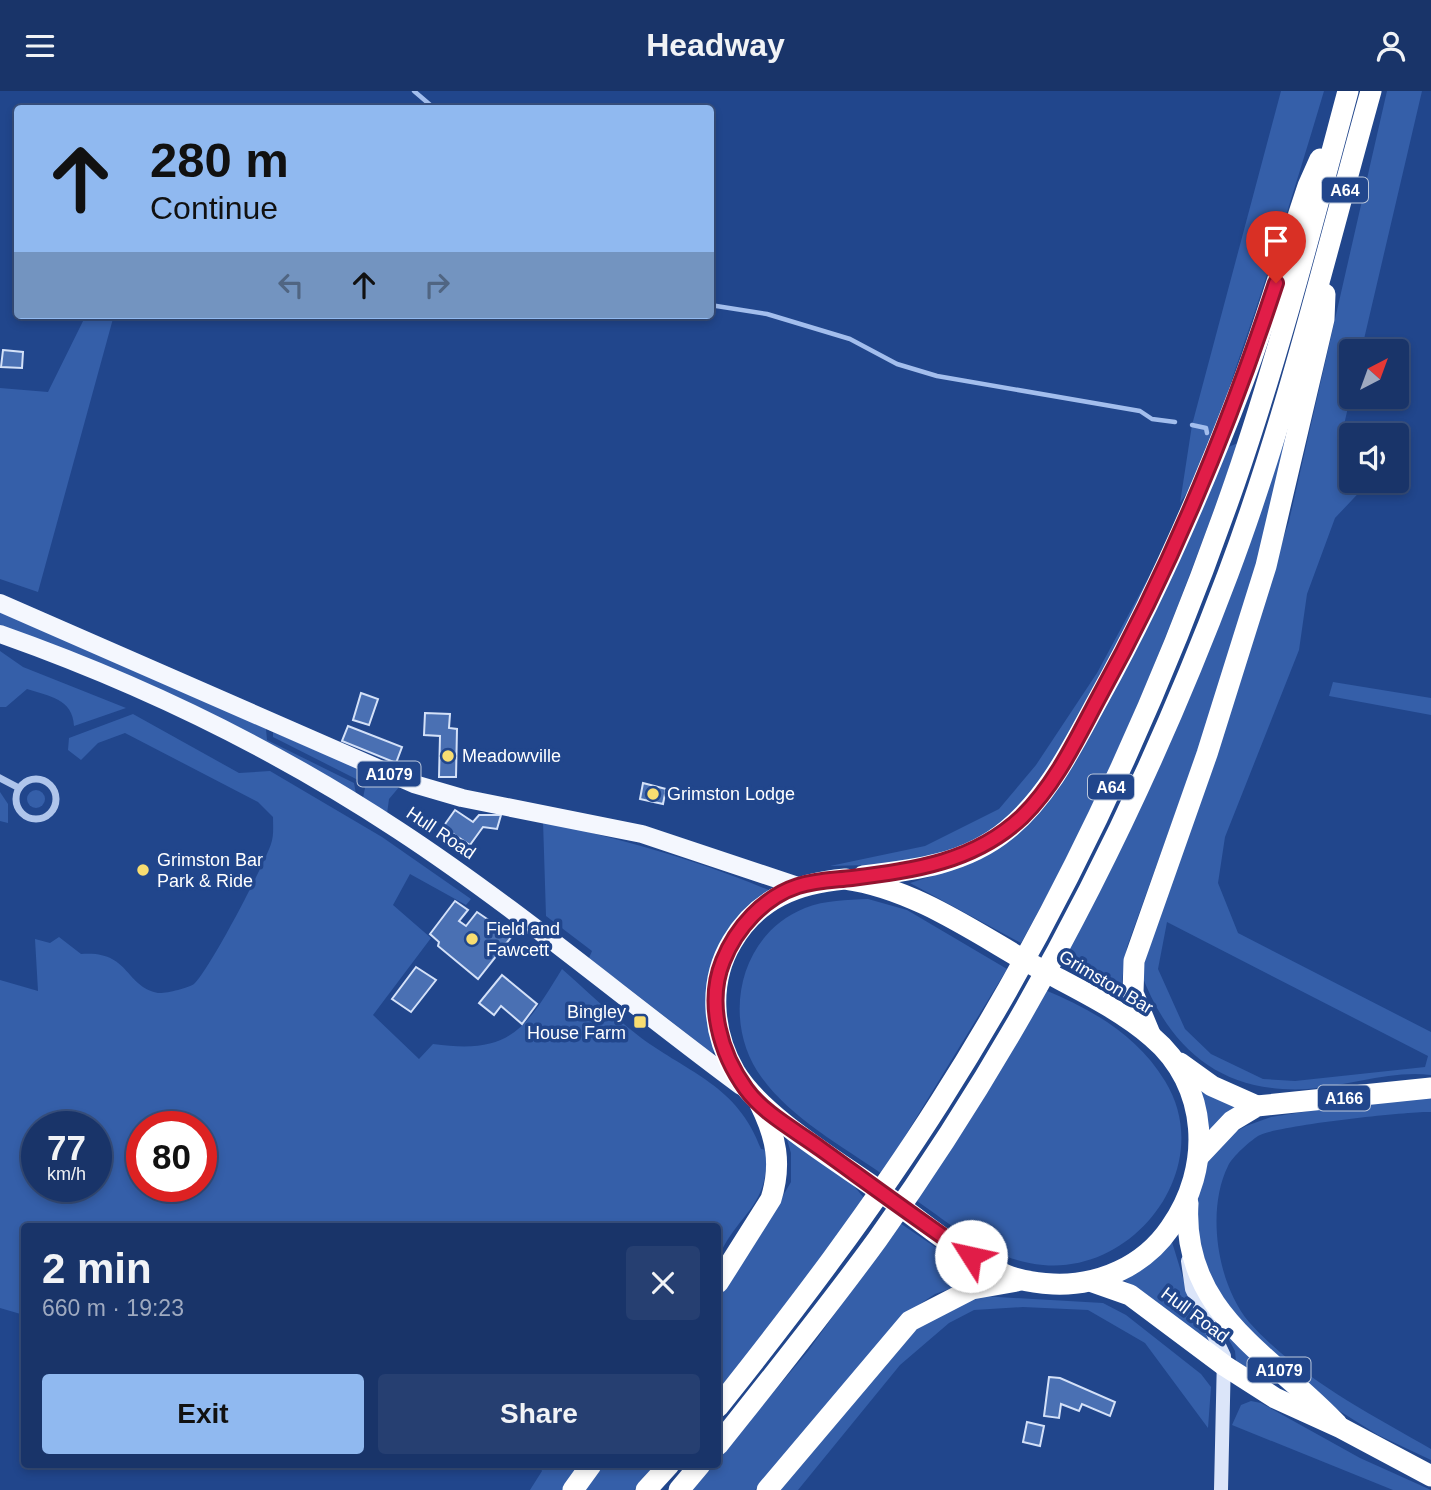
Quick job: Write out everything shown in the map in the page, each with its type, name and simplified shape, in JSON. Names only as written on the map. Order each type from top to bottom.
[{"type":"highway","name":"A64","points":[[721,1441],[802,1342],[879,1236],[1006,1039],[1076,913],[1143,776],[1225,582],[1259,487],[1326,260],[1371,91]]},
{"type":"highway","name":"A64","points":[[721,1403],[861,1220],[940,1103],[987,1025],[1082,849],[1174,642],[1236,480],[1314,221],[1346,97]]},
{"type":"highway","points":[[845,879],[937,865],[962,856],[1006,831],[1024,814],[1056,775],[1124,653],[1186,525],[1244,380],[1308,186],[1346,97]]},
{"type":"highway","points":[[1151,1036],[1133,993],[1134,961],[1207,754],[1266,566],[1324,319],[1326,260]]},
{"type":"highway","name":"Grimston Bar","points":[[845,879],[896,890],[993,942],[1151,1036],[1170,1055],[1193,1097],[1200,1129],[1199,1156],[1189,1194],[1177,1218],[1159,1243],[1126,1268],[1093,1282],[1064,1284],[1023,1281],[992,1268],[950,1241],[843,1165],[753,1096],[727,1057],[716,1017],[719,971],[736,935],[750,918],[771,900],[798,886],[845,879]]},
{"type":"highway","name":"A166","points":[[1170,1055],[1212,1086],[1257,1106]]},
{"type":"highway","name":"A166","points":[[1199,1156],[1232,1121],[1257,1106],[1431,1088]]},
{"type":"highway","points":[[721,1278],[771,1199],[775,1185],[778,1156],[775,1139],[753,1096]]},
{"type":"highway","name":"Hull Road","points":[[1189,1194],[1188,1243],[1199,1277],[1218,1311],[1342,1428]]},
{"type":"highway","points":[[767,1490],[910,1321],[972,1289],[1023,1281]]},
{"type":"highway","name":"Hull Road","points":[[1093,1282],[1140,1301],[1225,1366],[1302,1413],[1342,1428],[1431,1476]]},
{"type":"highway","points":[[573,1490],[589,1468]]},
{"type":"highway","points":[[646,1490],[666,1468]]},
{"type":"highway","points":[[679,1490],[697,1468]]},
{"type":"main road","name":"Hull Road","points":[[0,603],[414,784],[462,797],[642,834],[798,886]]},
{"type":"main road","name":"Hull Road","points":[[0,634],[124,684],[273,755],[397,830],[470,880],[753,1096]]},
{"type":"main road","points":[[1188,1243],[1192,1289],[1221,1345],[1225,1366],[1221,1490]]},
{"type":"street","points":[[0,778],[19,789]]},
{"type":"street","points":[[33,780],[49,784],[56,800],[51,812],[40,819],[26,817],[18,807],[19,789],[33,780]]},
{"type":"shaded area","points":[[1281,91],[1324,91],[1218,422],[1206,456],[1180,503],[1192,425]]},
{"type":"shaded area","points":[[1387,91],[1422,91],[1364,339],[1339,339],[1339,409],[1348,409],[1344,423],[1339,423],[1339,493],[1359,493],[1335,518],[1307,594],[1299,650],[1225,837],[1218,883],[1238,933],[1431,1032],[1431,1075],[1385,1076],[1308,1089],[1277,1089],[1250,1084],[1225,1075],[1203,1062],[1184,1045],[1167,1024],[1141,973],[1289,521]],"holes":[[[1167,922],[1428,1056],[1425,1067],[1295,1081],[1263,1079],[1211,1054],[1185,1029],[1158,969]]]},
{"type":"shaded area","points":[[84,319],[113,319],[38,592],[0,579],[0,388],[48,392]]},
{"type":"shaded area","points":[[1284,438],[1289,439],[1233,653],[1127,947],[1122,980],[1123,999],[1059,964]]},
{"type":"shaded area","points":[[1238,443],[1140,698],[1084,822],[1021,943],[910,883],[945,872],[1027,826],[1226,448]]},
{"type":"shaded area","points":[[1153,569],[1080,720],[1057,759],[1032,793],[1005,822],[976,841],[922,859],[886,864],[830,866],[925,846],[999,809],[1036,765],[1097,673]]},
{"type":"shaded area","points":[[0,612],[186,690],[266,729],[267,740],[354,783],[356,794],[48,643],[0,625]]},
{"type":"shaded area","points":[[0,651],[23,667],[126,708],[74,726],[73,717],[64,704],[27,689],[6,707],[0,707]]},
{"type":"shaded area","points":[[1333,682],[1431,698],[1431,715],[1329,696]]},
{"type":"shaded area","points":[[133,714],[239,773],[270,771],[382,837],[471,899],[466,905],[410,874],[393,905],[431,938],[373,1015],[419,1059],[433,1044],[481,1045],[498,1041],[513,1033],[537,1008],[562,969],[640,1037],[725,1095],[751,1127],[761,1149],[766,1150],[763,1185],[721,1253],[721,1223],[21,1223],[21,1314],[0,1308],[0,980],[38,991],[35,939],[50,943],[59,937],[81,954],[109,957],[147,989],[161,993],[191,986],[202,975],[223,939],[273,838],[273,817],[258,802],[125,733],[98,743],[81,760],[68,750],[69,738]]},
{"type":"shaded area","points":[[273,732],[400,786],[389,799],[387,814],[363,798],[365,788],[358,780],[273,737]]},
{"type":"shaded area","points":[[36,790],[42,793],[45,799],[42,805],[36,808],[30,805],[27,799],[30,793]]},
{"type":"shaded area","points":[[0,792],[8,804],[8,823],[0,821]]},
{"type":"shaded area","points":[[543,821],[659,851],[773,892],[727,940],[717,1048],[712,1053],[589,958],[592,951],[546,916]]},
{"type":"shaded area","points":[[868,899],[907,910],[1007,969],[882,1174],[802,1119],[774,1093],[749,1056],[742,1032],[740,1007],[743,982],[751,959],[764,938],[782,921],[805,908],[821,903]]},
{"type":"shaded area","points":[[1045,990],[1097,1015],[1141,1050],[1165,1081],[1179,1113],[1181,1146],[1174,1179],[1159,1208],[1137,1233],[1109,1252],[1077,1263],[1043,1265],[1008,1257],[976,1242],[917,1201]]},
{"type":"shaded area","points":[[1200,1090],[1238,1107],[1208,1132]]},
{"type":"shaded area","points":[[1431,1097],[1431,1112],[1313,1124],[1258,1136],[1228,1166],[1221,1184],[1217,1225],[1222,1268],[1238,1306],[1249,1322],[1268,1342],[1312,1377],[1431,1449],[1431,1460],[1378,1435],[1317,1397],[1214,1299],[1193,1212],[1200,1181],[1211,1154],[1226,1137],[1246,1126],[1271,1117],[1354,1104]]},
{"type":"shaded area","points":[[786,1136],[841,1171],[865,1199],[721,1389],[721,1293],[754,1245],[791,1182],[791,1153]]},
{"type":"shaded area","points":[[900,1223],[980,1278],[935,1294],[908,1312],[755,1490],[690,1490],[709,1468],[721,1468],[721,1454],[808,1351]]},
{"type":"shaded area","points":[[1172,1242],[1187,1291],[1214,1341],[1209,1343],[1146,1294],[1122,1279]]},
{"type":"shaded area","points":[[980,1296],[1103,1303],[1126,1315],[1201,1374],[1211,1387],[1208,1428],[1145,1343],[1088,1310],[1023,1307],[974,1310],[949,1323],[900,1365],[798,1490],[778,1490],[920,1325]]},
{"type":"shaded area","points":[[1223,1329],[1264,1368],[1260,1374],[1269,1382],[1236,1362],[1235,1351]]},
{"type":"shaded area","points":[[1251,1401],[1261,1403],[1360,1458],[1431,1490],[1393,1490],[1232,1425],[1241,1405]]},
{"type":"shaded area","points":[[540,1468],[581,1468],[565,1490],[530,1490],[542,1471]]},
{"type":"shaded area","points":[[598,1468],[654,1468],[634,1490],[582,1490]]},
{"type":"building","points":[[3,350],[23,352],[22,368],[1,367]]},
{"type":"building","points":[[361,693],[378,699],[369,725],[353,720]]},
{"type":"building","name":"Meadowville","points":[[425,713],[450,714],[449,728],[457,729],[456,777],[439,777],[440,736],[424,735]]},
{"type":"building","points":[[348,726],[402,747],[396,763],[342,741]]},
{"type":"building","name":"Grimston Lodge","points":[[643,783],[666,789],[663,804],[640,799]]},
{"type":"building","points":[[455,810],[473,822],[479,815],[501,815],[497,829],[483,827],[470,845],[443,827]]},
{"type":"building","name":"Field and Fawcett","points":[[455,901],[468,910],[459,921],[466,926],[477,912],[512,936],[478,979],[438,946],[439,942],[430,934]]},
{"type":"building","points":[[416,967],[436,980],[411,1012],[392,999]]},
{"type":"building","points":[[502,975],[537,1004],[522,1024],[501,1006],[494,1015],[479,1003]]},
{"type":"building","points":[[1049,1377],[1060,1378],[1115,1402],[1110,1416],[1082,1404],[1079,1411],[1061,1404],[1059,1418],[1044,1416]]},
{"type":"building","points":[[1027,1422],[1044,1426],[1040,1446],[1023,1442]]},
{"type":"waterway","points":[[414,91],[430,105]]},
{"type":"waterway","points":[[714,306],[767,314],[850,339],[897,364],[937,376],[1140,411],[1152,419],[1175,422]]},
{"type":"waterway","points":[[1192,425],[1206,428],[1207,433]]},
{"type":"place","name":"Meadowville","points":[[448,756]]},
{"type":"place","name":"Grimston Lodge","points":[[653,794]]},
{"type":"place","name":"Grimston Bar Park & Ride","points":[[143,870]]},
{"type":"place","name":"Field and Fawcett","points":[[472,939]]},
{"type":"place","name":"Bingley House Farm","points":[[640,1022]]},
{"type":"route","points":[[971,1256],[752,1096],[727,1057],[716,1017],[715,994],[719,971],[736,935],[764,905],[783,893],[798,886],[937,865],[962,856],[1006,831],[1041,795],[1056,775],[1124,653],[1186,525],[1244,380],[1276,283]]}]
